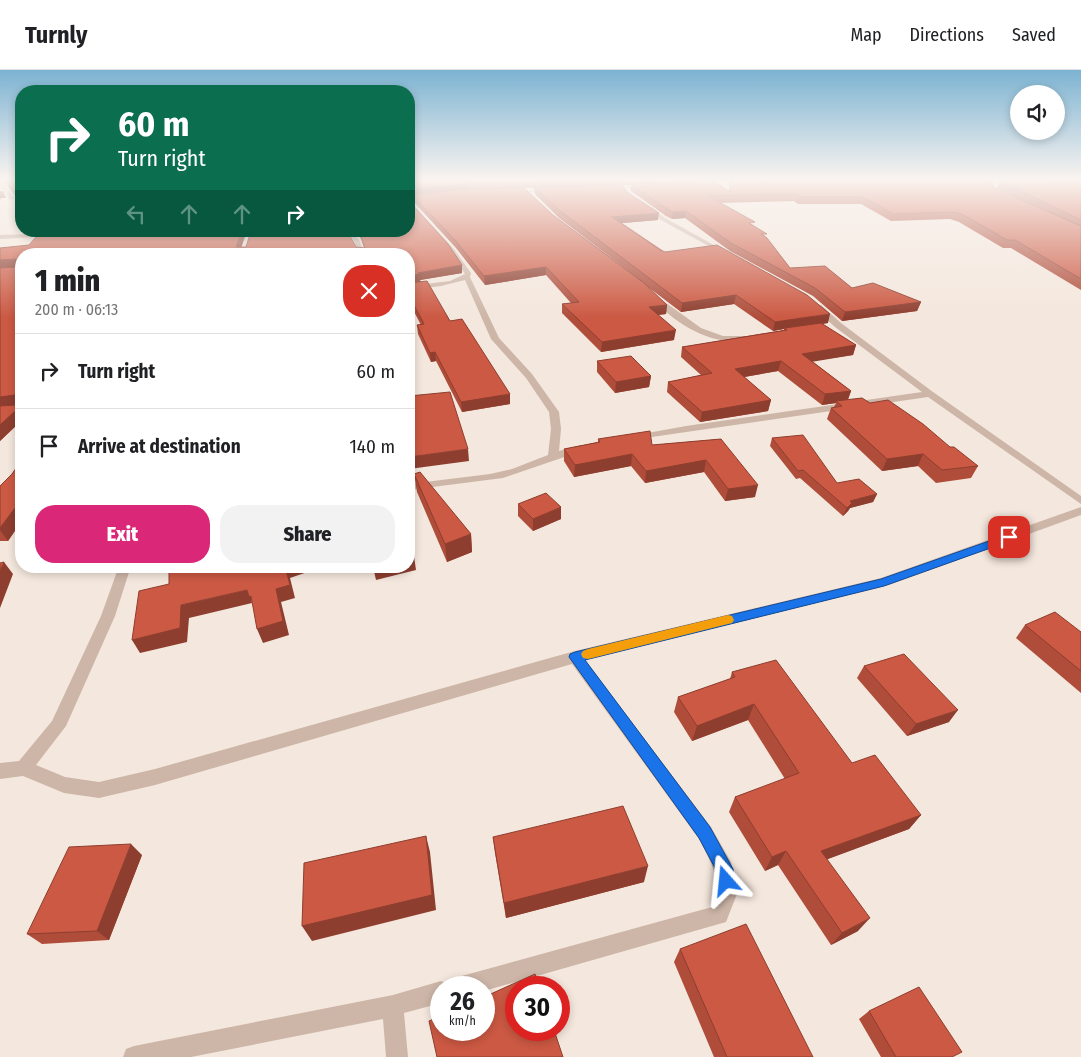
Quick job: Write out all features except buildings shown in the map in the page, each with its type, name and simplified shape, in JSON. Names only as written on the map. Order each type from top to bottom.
[{"type":"street","points":[[431,226],[467,270],[469,274],[467,277],[495,339],[529,376],[554,412],[556,429],[553,456]]},
{"type":"street","points":[[676,226],[738,260]]},
{"type":"street","points":[[0,237],[15,236]]},
{"type":"street","points":[[354,237],[359,248]]},
{"type":"street","points":[[415,287],[458,281],[467,277]]},
{"type":"street","points":[[652,294],[668,309],[704,334],[719,338],[744,339],[762,336]]},
{"type":"street","points":[[809,300],[838,325],[930,394],[1081,501]]},
{"type":"street","points":[[828,326],[838,325]]},
{"type":"street","points":[[627,439],[930,394]]},
{"type":"street","points":[[415,486],[486,477],[515,471],[553,456],[588,446]]},
{"type":"street","points":[[0,772],[24,768],[64,785],[99,790],[155,777],[575,657],[884,582],[1081,511]]},
{"type":"street","points":[[24,768],[58,726],[108,616],[123,573]]},
{"type":"street","points":[[495,978],[719,915],[727,894],[724,869],[705,833],[575,657]]},
{"type":"street","points":[[134,1057],[393,1006],[430,995]]},
{"type":"street","points":[[393,1006],[397,1057]]},
{"type":"slow traffic","points":[[588,654],[728,620]]},
{"type":"route","points":[[726,881],[724,869],[705,833],[575,657],[884,582],[1009,537]]}]
